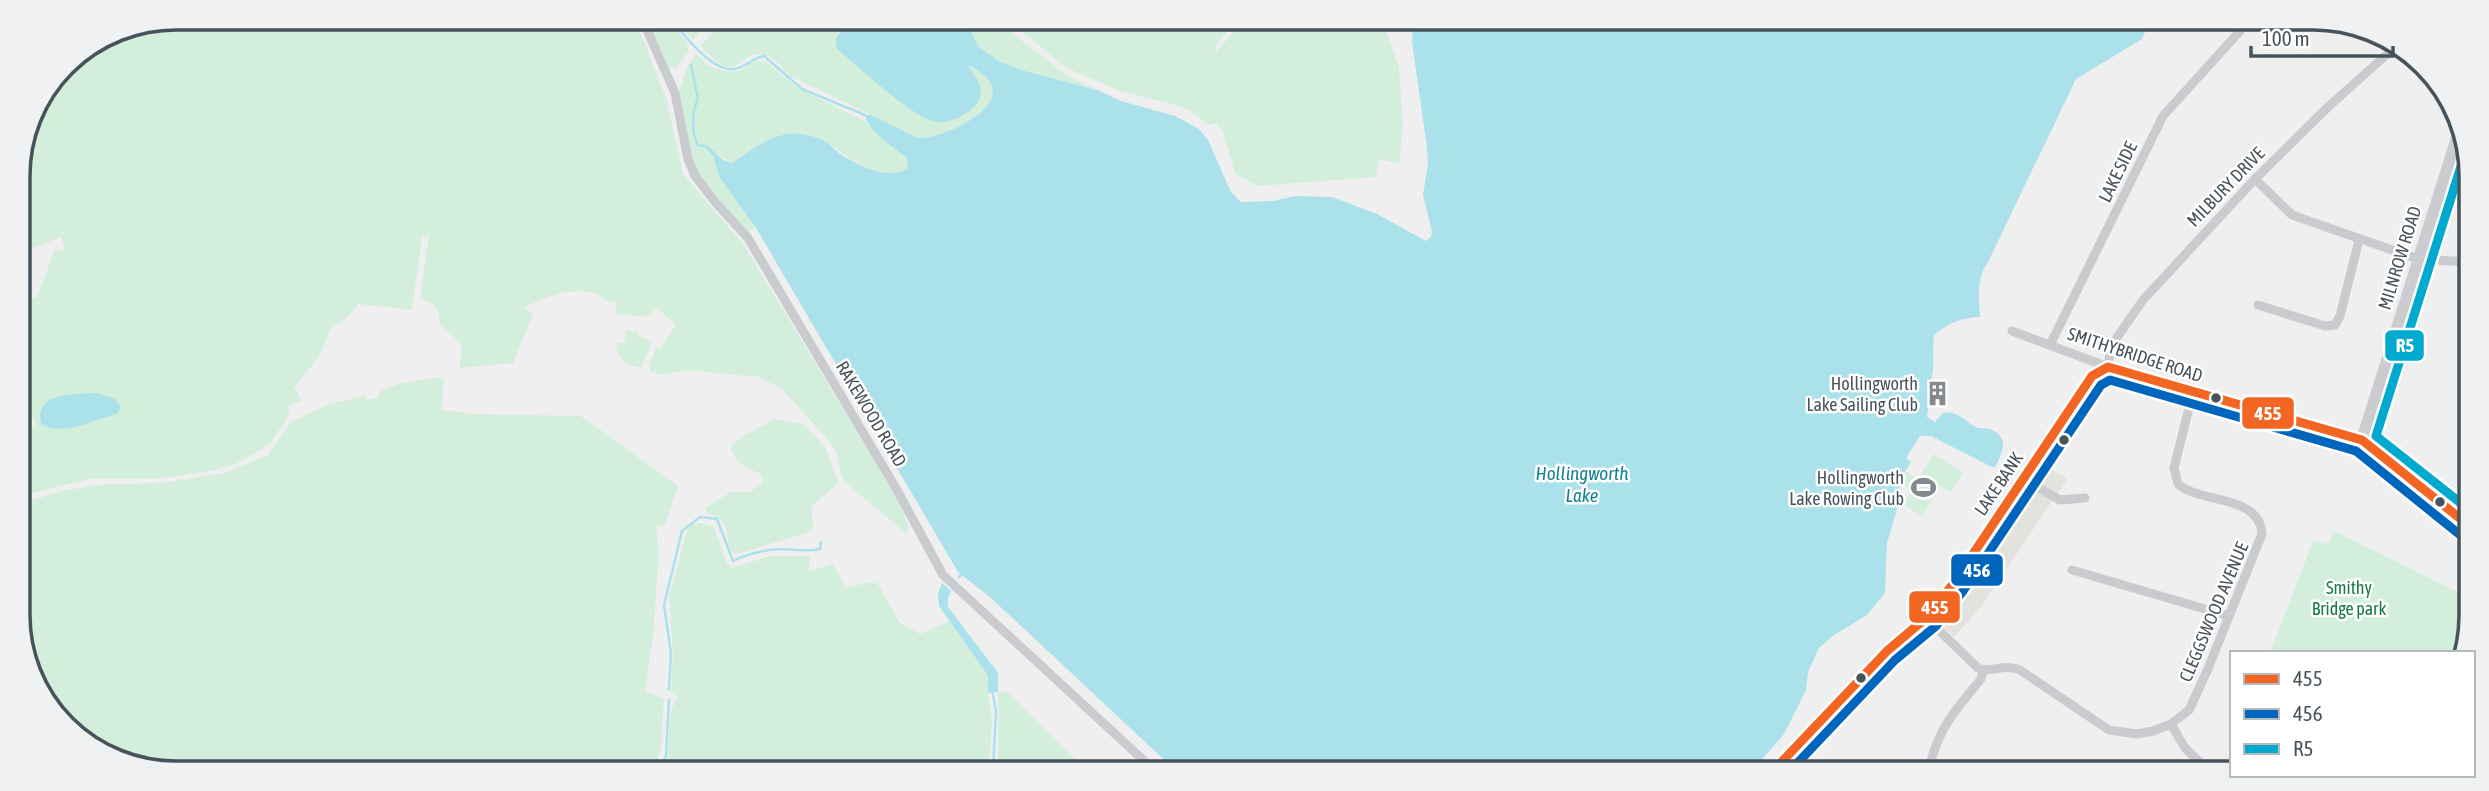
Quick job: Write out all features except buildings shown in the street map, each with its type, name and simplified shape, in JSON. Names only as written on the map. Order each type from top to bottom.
[{"type":"main road","name":"MILNROW ROAD","points":[[2362,440],[2455,144]]},
{"type":"main road","name":"SMITHYBRIDGE ROAD","points":[[2108,367],[2362,440]]},
{"type":"main road","name":"LAKE BANK","points":[[1782,761],[1871,667],[1926,618],[1954,584],[2024,480],[2058,420],[2092,376],[2108,367]]},
{"type":"street","name":"RAKEWOOD ROAD","points":[[647,30],[675,93],[688,159],[695,176],[748,238],[897,490],[943,575],[1144,761]]},
{"type":"street","name":"LAKE SIDE","points":[[2050,345],[2163,116],[2240,31]]},
{"type":"street","name":"MILBURY DRIVE","points":[[2108,367],[2111,346],[2143,300],[2255,179],[2328,107],[2390,52]]},
{"type":"street","points":[[2255,179],[2292,215],[2418,259],[2459,261]]},
{"type":"street","points":[[2258,305],[2325,326],[2335,325],[2340,316],[2360,240]]},
{"type":"street","name":"SMITHYBRIDGE ROAD","points":[[2012,331],[2108,367]]},
{"type":"street","name":"CLEGGSWOOD AVENUE","points":[[2171,724],[2189,710],[2261,540],[2262,527],[2250,510],[2188,492],[2178,484],[2174,468],[2193,393]]},
{"type":"street","name":"SMITHYBRIDGE ROAD","points":[[2362,440],[2459,518]]},
{"type":"street","points":[[2024,480],[2060,500],[2085,498]]},
{"type":"street","points":[[2072,570],[2230,616]]},
{"type":"street","points":[[1926,618],[1983,671],[2005,666],[2020,670],[2109,730],[2123,734],[2153,731],[2171,724],[2185,748],[2199,761]]},
{"type":"street","points":[[1931,761],[1943,726],[1981,679],[1983,671]]},
{"type":"shaded area","points":[[2042,463],[2067,479],[1981,607],[1954,637],[1933,619]]},
{"type":"green space","points":[[176,30],[639,30],[666,98],[683,174],[743,244],[900,505],[908,525],[907,534],[846,483],[842,478],[836,451],[830,442],[780,387],[763,380],[760,375],[755,377],[689,370],[663,375],[650,372],[650,363],[656,347],[661,348],[676,325],[657,308],[645,317],[616,314],[616,301],[609,303],[590,292],[579,291],[544,298],[524,308],[533,315],[513,363],[460,368],[461,343],[440,325],[436,307],[420,298],[429,235],[422,237],[412,310],[358,304],[349,316],[331,328],[319,357],[294,387],[302,401],[287,406],[290,413],[270,444],[236,464],[211,471],[156,479],[88,479],[30,494],[30,428],[36,426],[34,418],[30,419],[30,297],[37,298],[54,251],[65,249],[61,237],[30,249],[30,166],[35,138],[45,111],[60,87],[95,54],[120,41],[157,31]]},
{"type":"green space","points":[[651,30],[676,30],[685,39],[689,51],[676,68],[669,68]]},
{"type":"green space","points":[[684,30],[701,30],[693,40]]},
{"type":"green space","points":[[714,30],[843,30],[838,33],[836,44],[903,104],[932,121],[953,117],[977,102],[981,90],[967,66],[985,76],[992,87],[991,99],[973,119],[959,127],[919,138],[790,76],[768,56],[754,55],[736,66],[724,66],[701,46]]},
{"type":"green space","points":[[972,30],[1008,30],[1069,77],[1100,91],[1034,75],[1000,62],[987,54]]},
{"type":"green space","points":[[1020,30],[1229,30],[1216,45],[1215,53],[1235,30],[1386,30],[1399,68],[1403,125],[1399,164],[1380,159],[1375,177],[1257,186],[1235,173],[1223,132],[1216,123],[1208,125],[1192,112],[1179,106],[1114,89],[1065,67]]},
{"type":"green space","points":[[696,53],[708,66],[724,71],[739,71],[755,61],[766,62],[798,88],[865,121],[907,158],[908,168],[898,173],[876,171],[854,161],[823,140],[795,134],[770,140],[732,163],[705,146],[713,156],[720,178],[756,228],[747,232],[702,181],[691,155],[679,92],[687,67]]},
{"type":"green space","points":[[626,330],[638,332],[638,335],[652,342],[641,368],[625,364],[618,352],[616,343],[625,342]]},
{"type":"green space","points":[[442,377],[442,410],[474,414],[581,416],[678,486],[665,525],[656,527],[659,552],[653,636],[645,691],[664,699],[658,761],[157,760],[120,750],[103,742],[73,718],[49,688],[33,643],[30,625],[30,501],[61,491],[104,484],[161,483],[225,473],[268,455],[291,422],[329,404],[364,396],[367,400],[379,397],[380,390],[401,383]]},
{"type":"green space","points":[[774,419],[803,424],[826,448],[838,483],[811,507],[813,528],[807,533],[736,554],[731,551],[722,522],[714,515],[707,514],[706,507],[731,492],[749,492],[763,483],[761,474],[738,461],[731,446]]},
{"type":"green space","name":"Hollingworth Lake Rowing Club","points":[[1934,454],[1963,473],[1951,492],[1941,486],[1922,517],[1903,504],[1912,491],[1900,482],[1907,472],[1918,479]]},
{"type":"green space","points":[[701,523],[714,527],[727,563],[733,567],[771,556],[810,556],[809,571],[833,564],[846,588],[870,582],[878,584],[899,622],[920,634],[949,621],[989,678],[992,719],[990,761],[666,761],[671,713],[678,697],[671,692],[673,653],[669,597],[688,528],[692,524]]},
{"type":"green space","name":"Smithy Bridge park","points":[[2334,531],[2459,593],[2458,634],[2454,651],[2271,651],[2313,541],[2328,544]]},
{"type":"green space","points":[[1007,691],[1077,761],[998,761],[998,692]]},
{"type":"water","name":"Hollingworth Lake","points":[[843,30],[970,30],[978,46],[998,61],[1175,116],[1199,129],[1208,140],[1231,192],[1241,202],[1273,201],[1295,196],[1332,197],[1377,214],[1426,241],[1432,232],[1423,195],[1428,164],[1412,42],[1413,30],[2146,30],[2142,39],[2076,79],[1982,275],[1979,288],[1980,317],[1956,321],[1934,335],[1933,369],[1927,387],[1930,393],[1927,417],[1935,422],[1943,413],[1952,413],[1976,427],[1990,429],[1996,433],[2003,445],[1995,467],[1931,436],[1920,436],[1906,458],[1911,462],[1899,482],[1900,489],[1893,503],[1898,506],[1887,543],[1885,593],[1867,615],[1834,635],[1819,648],[1808,672],[1806,690],[1784,734],[1761,761],[1165,761],[991,598],[958,572],[756,228],[720,178],[713,156],[704,146],[707,145],[723,160],[732,163],[773,138],[803,134],[822,140],[840,154],[865,167],[883,173],[900,172],[908,168],[907,158],[876,133],[865,115],[871,115],[918,138],[929,137],[972,119],[984,110],[991,99],[992,88],[986,77],[968,66],[980,86],[978,102],[957,118],[943,122],[928,119],[886,91],[837,49],[838,34]]},
{"type":"water","points":[[97,393],[115,399],[121,406],[118,413],[70,428],[42,425],[40,414],[49,401],[67,395]]},
{"type":"water","points":[[942,583],[951,591],[948,607],[998,673],[998,692],[988,693],[988,676],[939,606],[938,593]]},
{"type":"waterway","points":[[680,30],[699,51],[717,65],[734,69],[764,56],[802,89],[865,115]]},
{"type":"waterway","points":[[691,65],[698,99],[693,128],[698,145],[704,146]]},
{"type":"waterway","points":[[669,689],[671,653],[664,605],[682,531],[700,517],[717,519],[733,561],[768,550],[820,549],[821,542]]},
{"type":"waterway","points":[[992,689],[996,711],[993,761]]},
{"type":"waterway","points":[[663,761],[669,700]]},
{"type":"transit line","name":"R5","points":[[2459,173],[2376,436],[2459,502]]},
{"type":"transit line","name":"455","points":[[1782,761],[1887,651],[1926,618],[1953,584],[2092,376],[2108,367],[2362,440],[2459,518]]},
{"type":"transit line","name":"456","points":[[1799,761],[1895,660],[1936,626],[1963,591],[2101,385],[2110,380],[2356,451],[2459,534]]},
{"type":"place","name":"Hollingworth Lake Sailing Club","points":[[1938,394]]},
{"type":"place","name":"Hollingworth Lake Rowing Club","points":[[1924,488]]}]
